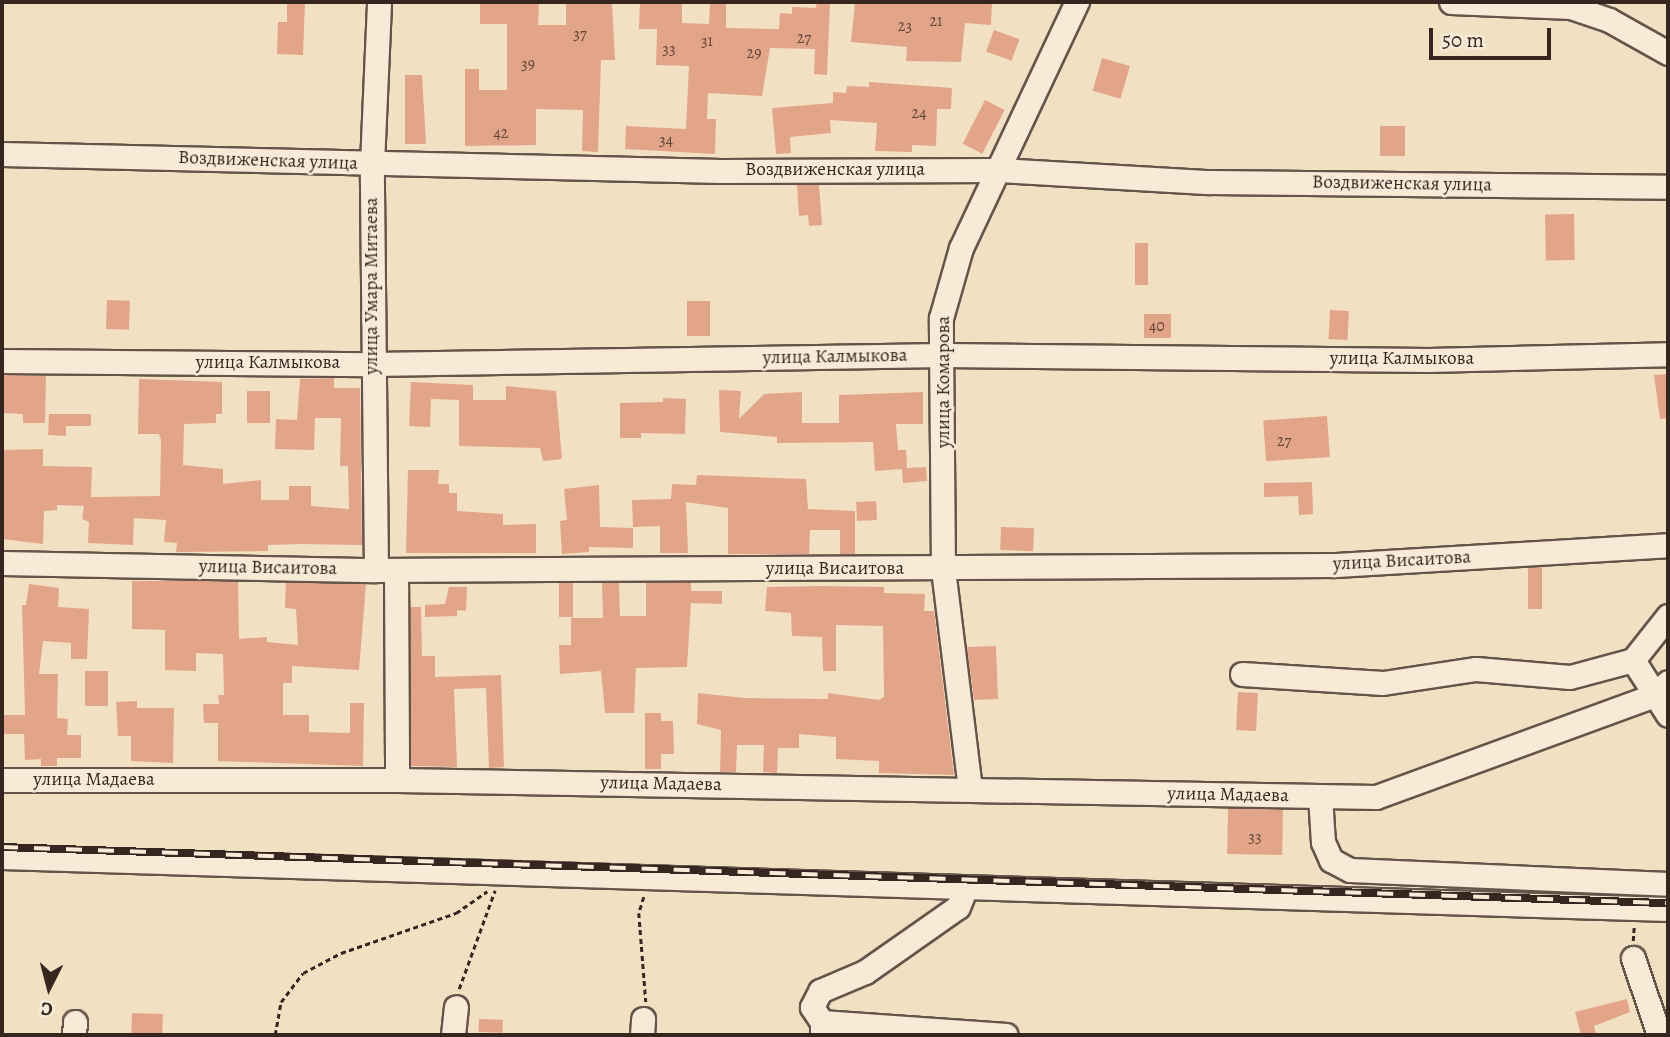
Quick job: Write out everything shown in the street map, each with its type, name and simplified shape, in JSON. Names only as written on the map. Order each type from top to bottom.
[{"type":"street","name":"улица Умара Митаева","points":[[379,2],[372,164],[372,364],[397,780]]},
{"type":"street","name":"улица Комарова","points":[[970,789],[943,569],[944,355],[941,318],[961,248],[1077,2]]},
{"type":"street","points":[[1451,2],[1572,5],[1609,20],[1668,52]]},
{"type":"street","name":"Воздвиженская улица","points":[[2,154],[372,164],[999,170],[1210,182],[1668,187]]},
{"type":"street","name":"улица Калмыкова","points":[[2,361],[372,364],[944,355],[1428,360],[1668,354]]},
{"type":"street","name":"улица Висаитова","points":[[2,563],[386,570],[1335,565],[1668,545]]},
{"type":"street","points":[[1242,674],[1383,683],[1476,669],[1570,677],[1633,660],[1668,616]]},
{"type":"street","points":[[1633,660],[1662,689],[1668,715]]},
{"type":"street","name":"улица Мадаева","points":[[2,780],[397,780],[1376,797],[1410,787],[1662,689]]},
{"type":"street","points":[[1320,796],[1323,842],[1331,860],[1350,870],[1668,884]]},
{"type":"street","points":[[2,856],[965,890],[1668,909]]},
{"type":"street","points":[[965,890],[958,907],[876,965],[820,991],[812,1007],[822,1029],[1006,1035]]},
{"type":"street","points":[[1633,958],[1659,1035]]},
{"type":"street","points":[[453,1035],[456,1007]]},
{"type":"path","points":[[642,1027],[646,998],[639,913],[649,877]]},
{"type":"path","points":[[275,1035],[281,1002],[303,973],[341,953],[456,912],[497,884],[463,970],[456,1007]]},
{"type":"path","points":[[1633,958],[1634,908]]},
{"type":"building","points":[[287,2],[305,2],[303,55],[277,54],[278,22],[287,22]]},
{"type":"building","points":[[480,2],[539,2],[538,25],[566,25],[566,2],[612,2],[615,60],[601,60],[598,152],[582,151],[583,110],[536,109],[536,145],[465,146],[465,69],[479,69],[479,90],[507,90],[507,24],[480,24]]},
{"type":"building","points":[[640,2],[682,2],[682,23],[709,24],[710,2],[726,2],[726,28],[779,29],[780,13],[792,14],[792,7],[816,8],[817,2],[830,2],[827,75],[814,74],[815,49],[770,48],[762,96],[708,93],[707,119],[716,119],[715,154],[625,149],[626,126],[686,129],[689,66],[656,65],[657,29],[639,29]]},
{"type":"building","points":[[855,2],[992,2],[991,25],[965,23],[961,62],[906,61],[907,47],[851,42]]},
{"type":"building","points":[[994,30],[1019,39],[1012,61],[986,52]]},
{"type":"building","points":[[1102,58],[1130,66],[1121,99],[1093,91]]},
{"type":"building","points":[[405,75],[422,75],[426,144],[405,144]]},
{"type":"building","points":[[869,82],[952,88],[951,109],[937,109],[936,146],[912,145],[912,152],[875,151],[877,123],[830,120],[831,133],[790,137],[791,153],[776,154],[772,108],[833,103],[833,92],[846,93],[847,86],[869,87]]},
{"type":"building","points":[[985,100],[1005,110],[982,154],[963,144]]},
{"type":"building","points":[[1380,126],[1405,126],[1405,156],[1380,156]]},
{"type":"building","points":[[797,185],[819,185],[822,225],[809,226],[808,215],[799,216]]},
{"type":"building","points":[[1574,214],[1575,260],[1546,260],[1545,215]]},
{"type":"building","points":[[1135,243],[1148,243],[1148,285],[1135,285]]},
{"type":"building","points":[[107,300],[130,301],[129,330],[106,329]]},
{"type":"building","points":[[687,301],[710,301],[710,336],[687,336]]},
{"type":"building","points":[[1330,310],[1349,311],[1347,340],[1328,339]]},
{"type":"building","points":[[1144,314],[1171,314],[1171,338],[1144,338]]},
{"type":"building","points":[[1668,374],[1668,418],[1660,419],[1654,375]]},
{"type":"building","points":[[2,375],[46,376],[45,423],[23,423],[23,414],[2,413]]},
{"type":"building","points":[[334,378],[334,388],[360,388],[362,545],[268,545],[268,551],[176,552],[177,543],[164,542],[166,520],[134,518],[133,545],[88,543],[89,522],[82,519],[84,506],[57,505],[57,510],[44,511],[43,544],[2,539],[2,450],[43,449],[43,466],[92,467],[91,497],[160,496],[161,440],[159,434],[138,434],[139,379],[222,382],[222,414],[216,414],[216,423],[184,424],[183,465],[223,469],[223,484],[261,480],[261,500],[289,500],[289,486],[311,486],[311,506],[349,509],[348,466],[340,466],[341,418],[315,418],[314,450],[275,449],[276,419],[297,420],[300,379]]},
{"type":"building","points":[[411,382],[473,385],[473,400],[506,400],[506,386],[556,391],[562,459],[543,461],[540,448],[459,446],[459,400],[431,399],[430,427],[409,426]]},
{"type":"building","points":[[719,390],[741,391],[739,419],[764,394],[802,392],[802,423],[839,423],[839,395],[923,392],[923,424],[896,424],[898,450],[906,450],[907,468],[926,467],[927,481],[903,483],[902,469],[875,471],[873,442],[777,443],[777,437],[720,432]]},
{"type":"building","points":[[247,391],[270,391],[270,423],[247,423]]},
{"type":"building","points":[[663,398],[686,399],[685,434],[641,433],[641,438],[620,438],[620,403],[663,402]]},
{"type":"building","points":[[49,414],[91,414],[91,426],[66,426],[66,436],[48,435]]},
{"type":"building","points":[[1327,416],[1330,457],[1266,461],[1263,420]]},
{"type":"building","points":[[408,470],[439,470],[438,484],[449,484],[449,493],[457,493],[457,511],[503,514],[503,525],[536,524],[536,553],[406,553]]},
{"type":"building","points":[[697,475],[806,479],[808,509],[855,511],[855,554],[840,554],[840,530],[810,530],[809,554],[728,554],[728,508],[686,502],[688,553],[660,553],[660,526],[633,527],[632,500],[671,499],[672,484],[696,485]]},
{"type":"building","points":[[1312,482],[1313,514],[1299,515],[1298,496],[1264,497],[1264,483]]},
{"type":"building","points":[[599,485],[600,527],[633,528],[633,548],[589,547],[589,552],[562,554],[560,521],[567,520],[564,489]]},
{"type":"building","points":[[876,501],[877,520],[857,521],[856,502]]},
{"type":"building","points":[[1001,527],[1034,528],[1033,551],[1000,550]]},
{"type":"building","points":[[1528,567],[1542,567],[1542,609],[1528,609]]},
{"type":"building","points":[[132,581],[238,581],[239,639],[267,637],[267,642],[298,645],[296,609],[285,608],[286,582],[366,584],[359,670],[292,666],[292,683],[283,683],[283,715],[309,715],[309,732],[350,733],[350,703],[364,703],[363,766],[218,761],[218,723],[204,723],[203,704],[219,704],[218,695],[224,695],[223,654],[196,653],[196,671],[165,670],[165,630],[132,629]]},
{"type":"building","points":[[691,582],[691,591],[722,591],[722,604],[691,603],[687,667],[636,668],[634,713],[605,713],[601,671],[560,674],[559,645],[571,645],[571,618],[603,618],[602,583],[619,583],[620,616],[646,616],[646,583]]},
{"type":"building","points":[[559,583],[573,583],[573,617],[559,617]]},
{"type":"building","points":[[29,584],[59,588],[58,607],[89,609],[87,659],[71,659],[71,643],[43,641],[39,674],[58,674],[57,718],[68,719],[67,735],[81,735],[81,758],[57,758],[57,766],[41,766],[41,759],[25,760],[24,734],[2,734],[2,715],[25,715],[22,605],[26,605]]},
{"type":"building","points":[[449,587],[467,587],[466,611],[457,610],[457,616],[425,617],[425,605],[445,604]]},
{"type":"building","points":[[767,587],[884,587],[884,593],[925,594],[924,611],[934,611],[954,775],[879,773],[879,761],[836,759],[836,737],[799,734],[799,748],[778,748],[777,773],[763,772],[764,745],[737,745],[736,772],[720,772],[721,730],[697,724],[698,693],[744,698],[828,699],[828,693],[879,700],[884,697],[883,626],[836,625],[836,671],[823,671],[822,637],[792,636],[791,613],[765,611]]},
{"type":"building","points":[[410,607],[421,607],[422,656],[435,656],[435,677],[501,675],[504,767],[489,768],[486,688],[454,689],[457,767],[411,766]]},
{"type":"building","points":[[996,646],[998,699],[974,700],[967,647]]},
{"type":"building","points":[[85,671],[108,671],[108,706],[85,706]]},
{"type":"building","points":[[1238,692],[1258,693],[1256,731],[1236,730]]},
{"type":"building","points":[[137,701],[137,708],[174,708],[173,763],[131,761],[131,736],[118,736],[116,702]]},
{"type":"building","points":[[645,713],[661,713],[661,721],[673,721],[674,754],[661,754],[661,769],[645,769]]},
{"type":"building","points":[[1228,808],[1283,809],[1282,855],[1227,854]]},
{"type":"building","points":[[1627,999],[1630,1012],[1594,1026],[1596,1035],[1581,1035],[1575,1012]]},
{"type":"building","points":[[132,1013],[163,1014],[162,1035],[131,1035]]},
{"type":"building","points":[[479,1019],[503,1020],[503,1033],[479,1032]]},
{"type":"railway","points":[[2,847],[1668,903]]}]
